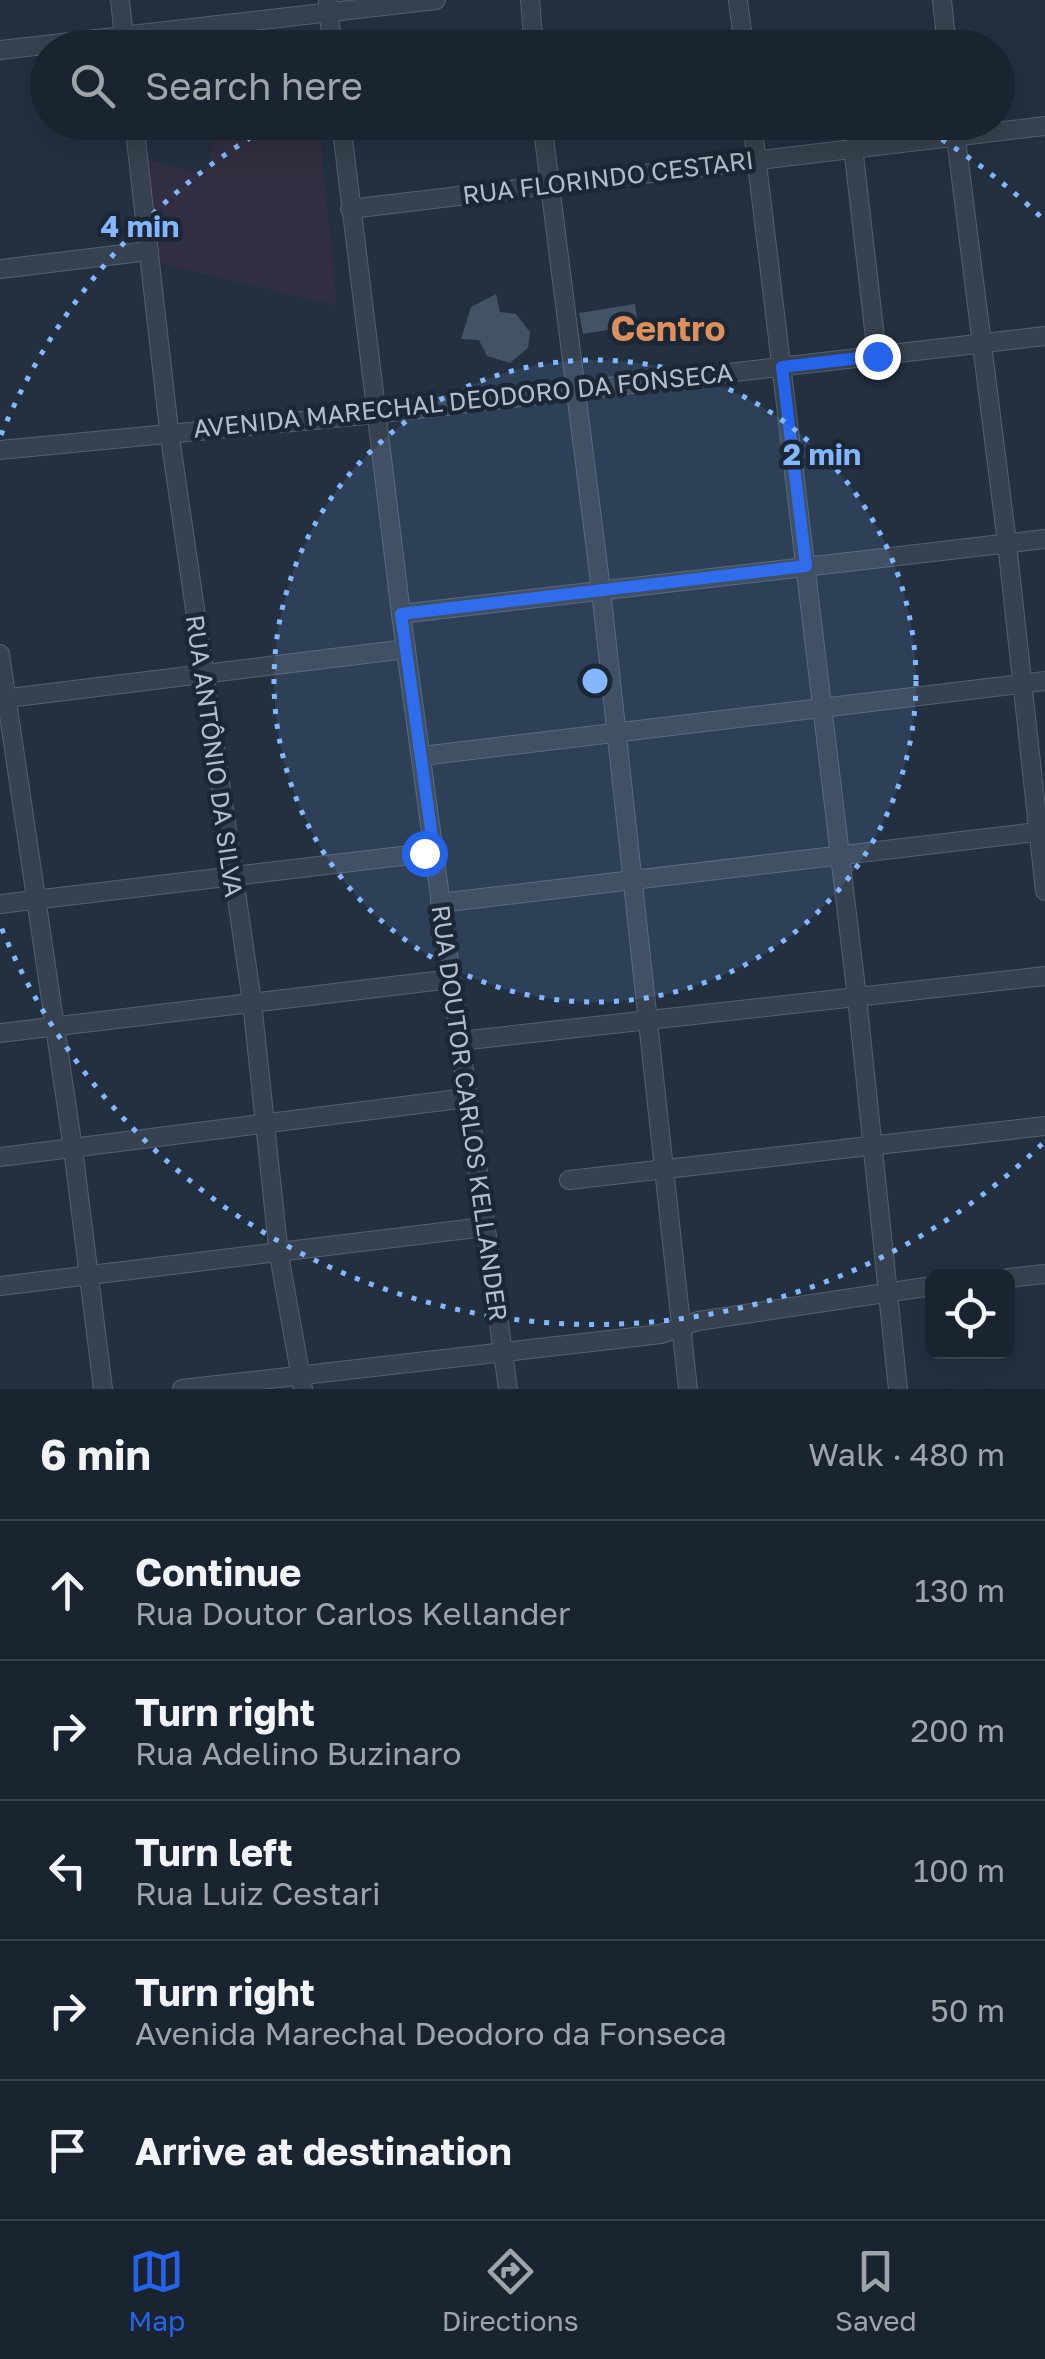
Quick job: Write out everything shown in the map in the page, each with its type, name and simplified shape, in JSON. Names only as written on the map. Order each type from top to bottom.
[{"type":"street","points":[[120,0],[123,30]]},
{"type":"street","points":[[192,30],[328,6],[436,0]]},
{"type":"street","points":[[530,0],[532,30]]},
{"type":"street","points":[[738,0],[742,30]]},
{"type":"street","points":[[942,0],[945,30]]},
{"type":"street","points":[[0,50],[30,48]]},
{"type":"street","name":"RUA FLORINDO CESTARI","points":[[1015,127],[1045,126]]},
{"type":"street","name":"RUA ANTÔNIO DA SILVA","points":[[136,140],[169,430],[252,1002],[279,1255],[302,1382]]},
{"type":"street","name":"RUA DOUTOR CARLOS KELLANDER","points":[[342,140],[374,414],[508,1389]]},
{"type":"street","points":[[544,140],[601,590],[688,1389]]},
{"type":"street","points":[[754,140],[857,997],[898,1389]]},
{"type":"street","name":"RUA FLORINDO CESTARI","points":[[350,209],[893,140]]},
{"type":"street","points":[[955,140],[1008,543],[1042,831],[1045,891]]},
{"type":"street","points":[[854,147],[877,356]]},
{"type":"street","points":[[0,269],[149,251]]},
{"type":"street","name":"AVENIDA MARECHAL DEODORO DA FONSECA","points":[[0,450],[169,430],[374,414],[1045,336]]},
{"type":"street","points":[[401,614],[1045,538]]},
{"type":"street","points":[[3,698],[406,649]]},
{"type":"street","points":[[0,654],[3,698],[73,1149],[103,1389]]},
{"type":"street","points":[[422,756],[1045,681]]},
{"type":"street","points":[[440,903],[1042,831]]},
{"type":"street","points":[[0,904],[434,852]]},
{"type":"street","points":[[460,1041],[1045,976]]},
{"type":"street","points":[[0,1033],[451,979]]},
{"type":"street","points":[[0,1157],[467,1098]]},
{"type":"street","points":[[569,1180],[1045,1126]]},
{"type":"street","points":[[0,1286],[484,1227]]},
{"type":"street","points":[[1015,1277],[1045,1274]]},
{"type":"street","points":[[182,1389],[302,1382],[661,1334],[681,1327],[925,1287]]},
{"type":"shaded area","points":[[211,140],[320,140],[337,306],[158,263],[144,158],[205,175],[214,142]]},
{"type":"building","points":[[496,294],[500,312],[516,314],[530,332],[528,348],[510,363],[487,356],[479,340],[461,339],[471,307]]},
{"type":"building","points":[[635,304],[638,325],[583,334],[579,313]]},
{"type":"district","name":"Centro","points":[[668,328]]},
{"type":"route","points":[[424,853],[434,852],[401,614],[806,566],[782,367],[877,356]]}]
